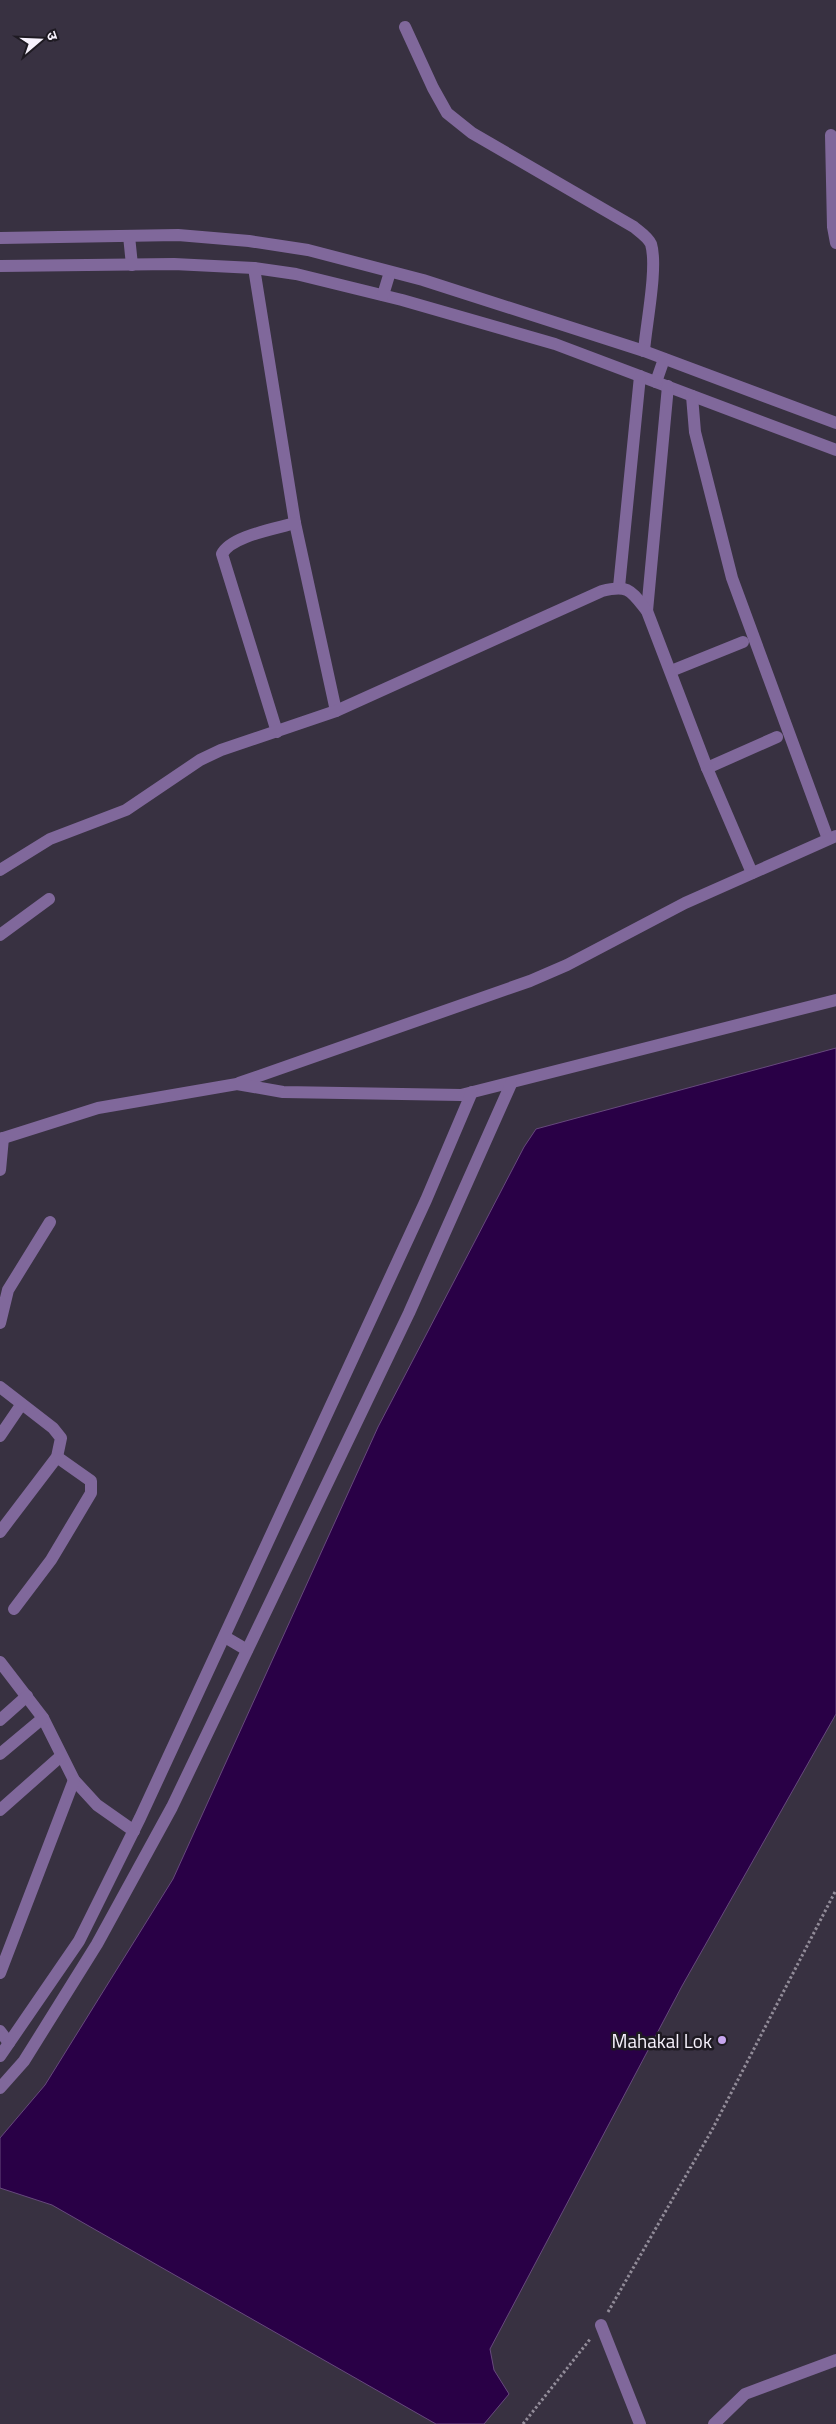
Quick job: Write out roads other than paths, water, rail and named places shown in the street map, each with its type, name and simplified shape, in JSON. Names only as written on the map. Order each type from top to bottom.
[{"type":"street","points":[[406,27],[433,88],[447,112],[472,133],[531,166],[646,236],[651,244],[653,267],[644,351]]},
{"type":"street","points":[[831,135],[833,227],[836,243]]},
{"type":"street","points":[[0,238],[178,235],[249,241],[308,250],[423,280],[644,351],[836,424]]},
{"type":"street","points":[[129,236],[132,265]]},
{"type":"street","points":[[0,266],[132,265],[254,268],[296,274],[383,295],[534,338],[836,450]]},
{"type":"street","points":[[254,268],[295,523],[336,711]]},
{"type":"street","points":[[383,295],[390,272]]},
{"type":"street","points":[[534,338],[541,318]]},
{"type":"street","points":[[647,611],[664,358]]},
{"type":"street","points":[[619,587],[640,376]]},
{"type":"street","points":[[0,1170],[2,1138],[98,1108],[237,1084],[530,981],[567,965],[685,903],[832,838],[732,578],[695,432],[692,396]]},
{"type":"street","points":[[277,732],[222,554],[226,546],[236,541],[295,523]]},
{"type":"street","points":[[0,870],[50,840],[126,810],[200,760],[336,711],[602,591],[619,587],[632,593],[647,611],[706,768],[752,873]]},
{"type":"street","points":[[671,671],[743,642]]},
{"type":"street","points":[[706,768],[777,737]]},
{"type":"street","points":[[0,936],[49,899]]},
{"type":"street","points":[[237,1084],[283,1092],[461,1095],[511,1084],[836,1000]]},
{"type":"street","points":[[0,2088],[24,2062],[97,1944],[172,1807],[409,1313],[511,1084]]},
{"type":"street","points":[[0,2056],[78,1941],[134,1831],[426,1200],[472,1092]]},
{"type":"street","points":[[0,1323],[8,1290],[50,1222]]},
{"type":"street","points":[[0,1387],[53,1428],[60,1438],[57,1457],[0,1532]]},
{"type":"street","points":[[0,1436],[21,1405]]},
{"type":"street","points":[[14,1609],[50,1560],[91,1493],[91,1481],[57,1457]]},
{"type":"street","points":[[225,1637],[247,1650]]},
{"type":"street","points":[[1,1664],[28,1696],[43,1718],[74,1780],[97,1805],[134,1831]]},
{"type":"street","points":[[0,1720],[28,1696]]},
{"type":"street","points":[[0,1754],[43,1718]]},
{"type":"street","points":[[0,1810],[61,1756]]},
{"type":"street","points":[[0,1973],[74,1780]]},
{"type":"street","points":[[0,2031],[9,2043]]},
{"type":"street","points":[[602,2325],[640,2424]]},
{"type":"street","points":[[714,2424],[745,2394],[836,2360]]},
{"type":"place","name":"Mahakal Lok","points":[[722,2040]]}]
